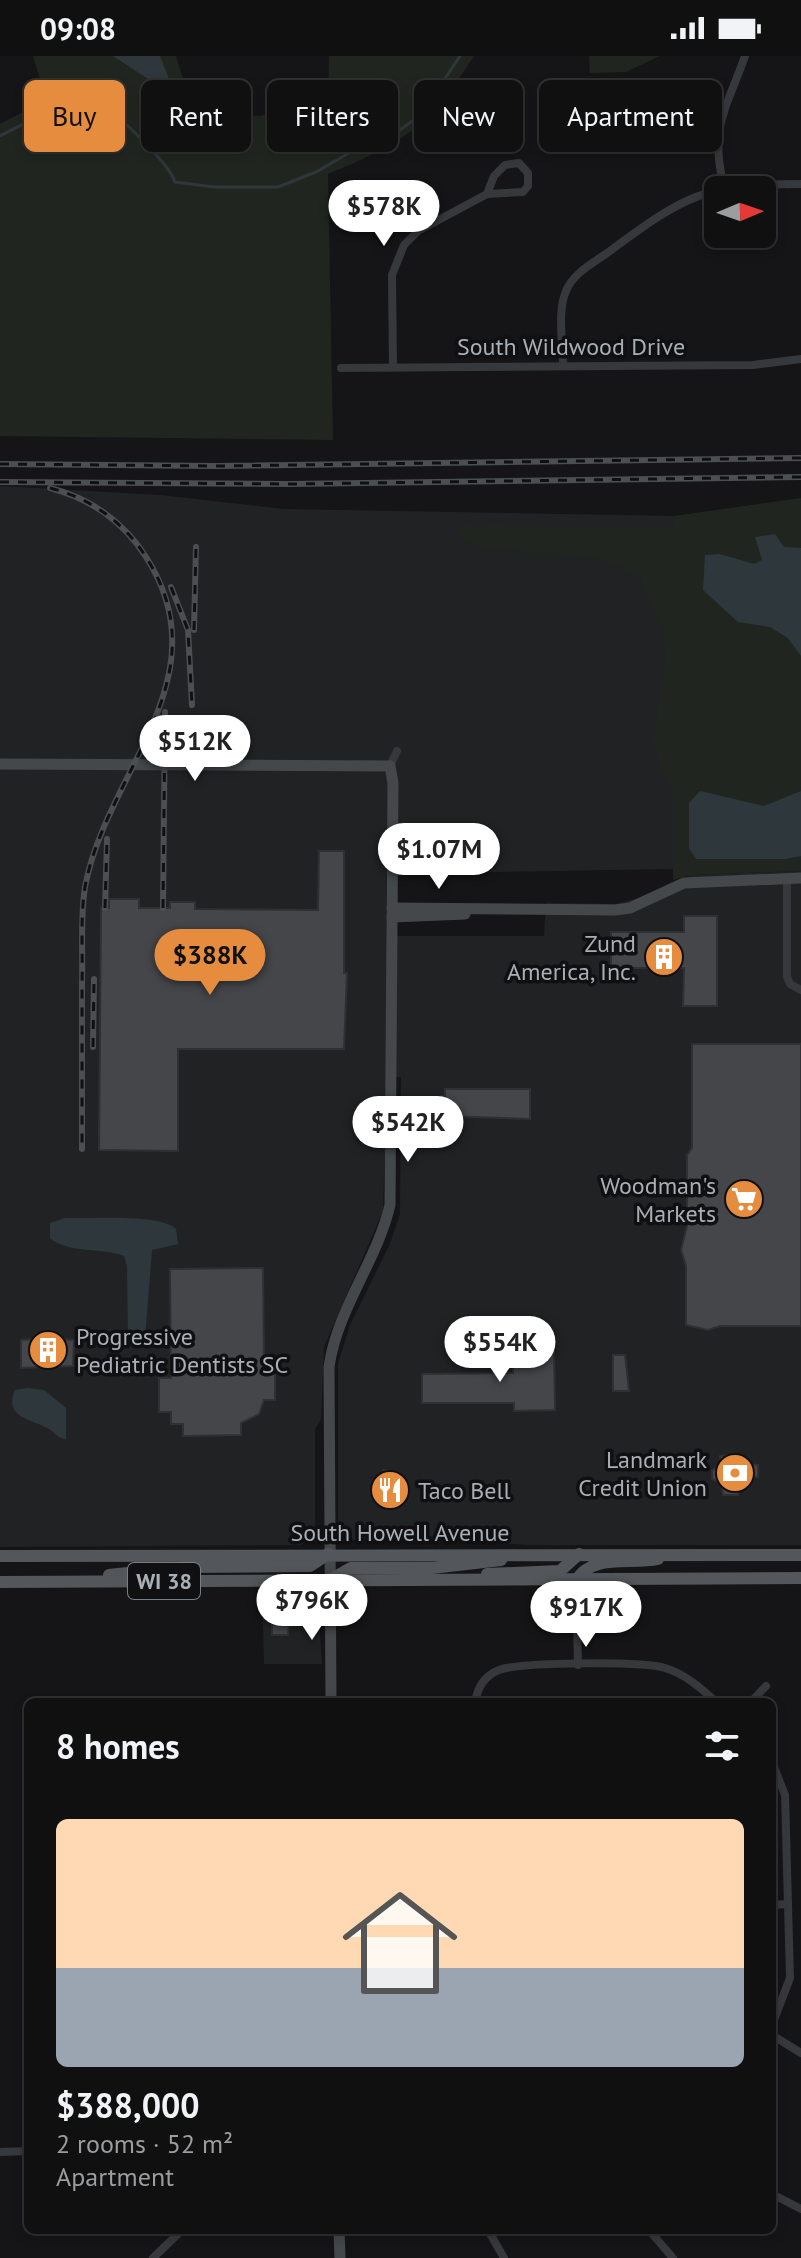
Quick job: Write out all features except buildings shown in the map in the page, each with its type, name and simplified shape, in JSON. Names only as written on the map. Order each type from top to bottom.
[{"type":"main road","points":[[66,1581],[185,1567],[310,1566],[328,1554]]},
{"type":"main road","points":[[328,1581],[351,1568],[457,1566],[540,1554]]},
{"type":"main road","points":[[449,1580],[507,1571],[560,1571],[579,1554]]},
{"type":"main road","points":[[576,1581],[592,1563],[640,1563],[681,1554]]},
{"type":"main road","name":"South Howell Avenue","points":[[0,1556],[801,1555]]},
{"type":"main road","name":"South Howell Avenue","points":[[0,1582],[801,1578]]},
{"type":"street","points":[[722,176],[716,151],[717,128],[745,56]]},
{"type":"street","points":[[393,367],[392,275],[400,252],[418,231],[487,194],[523,192],[528,186],[528,173],[519,163],[505,165],[494,176],[487,194]]},
{"type":"street","points":[[776,185],[801,184]]},
{"type":"street","points":[[563,364],[562,307],[566,291],[577,275],[672,206],[704,194]]},
{"type":"street","name":"South Wildwood Drive","points":[[341,368],[753,365],[801,359]]},
{"type":"street","points":[[331,1698],[328,1554],[331,1353],[385,1227],[390,1205],[390,766],[397,751]]},
{"type":"street","points":[[0,764],[390,766]]},
{"type":"street","points":[[392,913],[454,917],[485,910],[615,910],[630,908],[684,883],[801,878]]},
{"type":"street","points":[[787,880],[787,977],[790,984],[801,990]]},
{"type":"street","points":[[576,1581],[578,1665]]},
{"type":"street","points":[[476,1698],[480,1684],[501,1669],[578,1665],[664,1667],[687,1678],[711,1698]]},
{"type":"street","points":[[755,1698],[766,1686]]},
{"type":"street","points":[[776,1772],[785,1795],[790,1978],[776,2015]]},
{"type":"street","points":[[776,1905],[788,1904]]},
{"type":"street","points":[[776,2037],[801,2053]]},
{"type":"street","points":[[0,2152],[24,2151]]},
{"type":"street","points":[[776,2196],[801,2209]]},
{"type":"street","points":[[153,2258],[178,2234]]},
{"type":"street","points":[[339,2234],[340,2258]]},
{"type":"street","points":[[490,2234],[504,2258]]},
{"type":"street","points":[[652,2234],[673,2258]]},
{"type":"shaded area","points":[[33,56],[176,56],[183,80],[141,80],[141,152],[251,152],[251,115],[267,114],[267,152],[377,152],[328,174],[333,440],[0,436],[0,124],[24,111],[24,152],[125,152],[125,80],[40,80]]},
{"type":"shaded area","points":[[113,56],[160,56],[169,80],[150,80]]},
{"type":"shaded area","points":[[329,56],[474,56],[458,80],[414,80],[413,130],[398,141],[398,80],[328,80]]},
{"type":"shaded area","points":[[589,56],[660,56],[626,72],[590,73]]},
{"type":"shaded area","points":[[0,486],[160,495],[284,509],[674,516],[673,869],[386,874],[386,936],[544,936],[546,903],[616,904],[691,875],[801,871],[801,1545],[527,1545],[463,1540],[354,1540],[342,1534],[338,1524],[338,1363],[350,1325],[389,1246],[400,1214],[401,1077],[387,1077],[383,1211],[324,1347],[321,1420],[315,1429],[315,1528],[310,1539],[300,1545],[0,1547]]},
{"type":"shaded area","points":[[801,498],[801,871],[691,875],[673,880],[673,787],[668,785],[653,742],[665,658],[664,630],[640,578],[612,562],[573,555],[489,549],[469,543],[454,531],[466,526],[673,527],[674,516]]},
{"type":"shaded area","points":[[775,534],[784,547],[801,548],[801,656],[788,638],[770,627],[738,622],[703,590],[705,555],[720,554],[754,564],[762,560],[755,537]]},
{"type":"shaded area","points":[[700,791],[764,806],[801,791],[801,856],[785,859],[696,859],[689,848],[689,803]]},
{"type":"shaded area","points":[[65,1218],[140,1219],[168,1224],[176,1229],[178,1244],[152,1250],[145,1338],[136,1341],[128,1337],[127,1266],[124,1256],[57,1243],[50,1238],[50,1223]]},
{"type":"shaded area","points":[[15,1390],[44,1390],[66,1408],[66,1439],[16,1412],[12,1399]]},
{"type":"shaded area","points":[[262,1589],[300,1589],[314,1596],[318,1607],[322,1664],[264,1664]]},
{"type":"waterway","points":[[0,136],[60,105],[63,86],[87,93],[108,109],[162,161],[175,182],[214,187],[278,187],[316,172],[349,153],[384,141],[421,115],[460,56]]},
{"type":"railway","points":[[0,464],[217,466],[801,458]]},
{"type":"railway","points":[[0,482],[290,484],[801,477]]},
{"type":"railway","points":[[50,488],[79,498],[105,513],[137,544],[167,601],[172,643],[167,684],[153,724],[114,804],[97,845],[85,887],[82,923],[82,1149]]},
{"type":"railway","points":[[194,630],[196,547]]},
{"type":"railway","points":[[171,587],[188,630],[192,705]]},
{"type":"railway","points":[[163,908],[165,712]]},
{"type":"railway","points":[[105,908],[107,839]]},
{"type":"railway","points":[[93,1047],[94,979]]},
{"type":"place","name":"Zund America, Inc.","points":[[664,957]]},
{"type":"place","name":"Woodman's Markets","points":[[744,1199]]},
{"type":"place","name":"Progressive Pediatric Dentists SC","points":[[48,1350]]},
{"type":"place","name":"Landmark Credit Union","points":[[735,1473]]},
{"type":"place","name":"Taco Bell","points":[[390,1490]]}]
